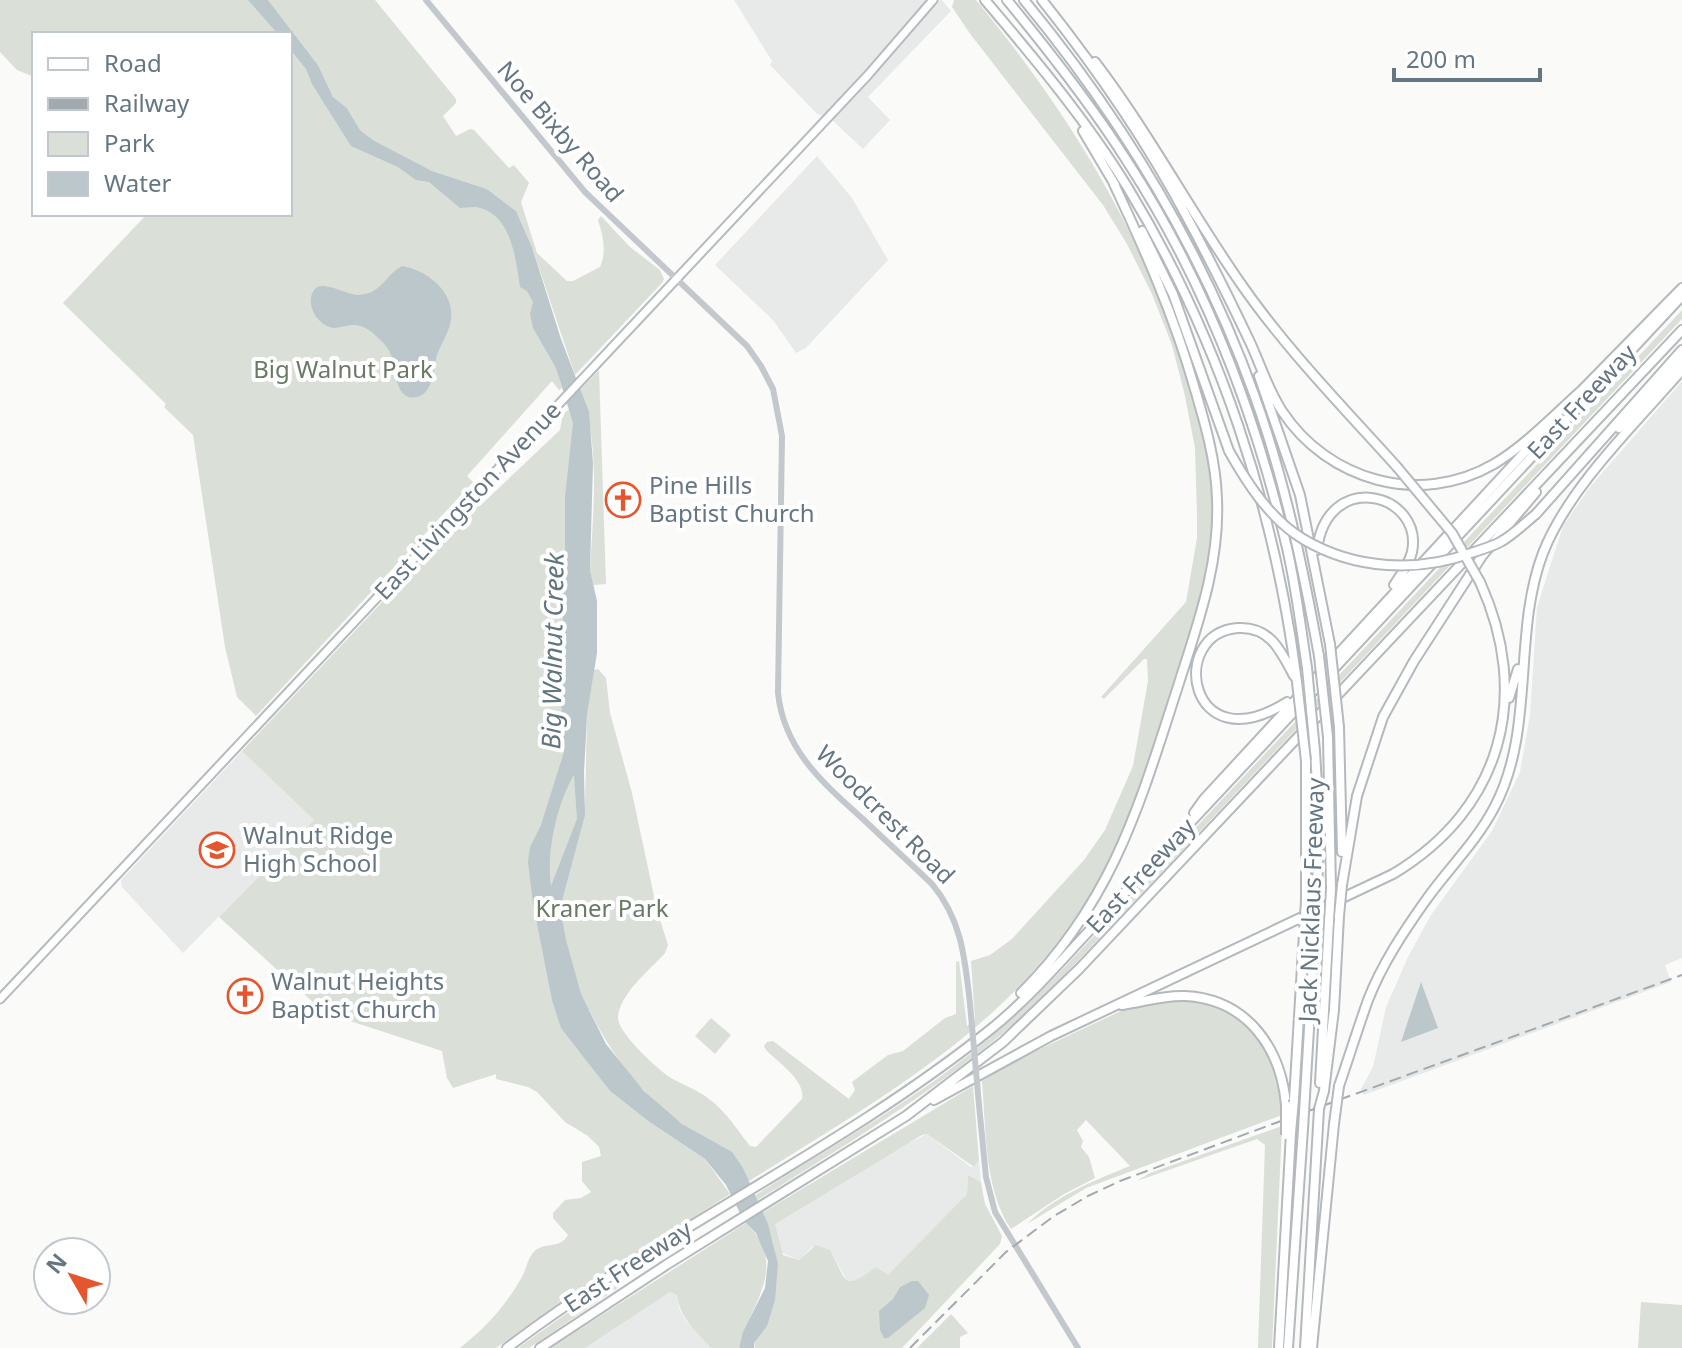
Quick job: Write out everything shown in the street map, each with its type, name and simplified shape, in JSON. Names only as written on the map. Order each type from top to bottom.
[{"type":"highway","points":[[985,0],[1100,145],[1178,276],[1212,353],[1240,428],[1265,513],[1291,637],[1306,761],[1306,900],[1290,1103],[1279,1348]]},
{"type":"highway","name":"Jack Nicklaus Freeway","points":[[1007,0],[1075,86],[1129,163],[1170,234],[1206,308],[1238,385],[1265,466],[1291,569],[1307,668],[1319,820],[1288,1348]]},
{"type":"highway","name":"Jack Nicklaus Freeway","points":[[1024,0],[1083,74],[1139,157],[1184,236],[1217,303],[1249,382],[1275,460],[1297,544],[1319,656],[1328,737],[1331,817],[1322,1091],[1305,1348]]},
{"type":"highway","points":[[1042,0],[1130,122],[1170,185],[1240,322],[1280,409],[1303,439],[1335,464],[1382,482],[1430,485],[1459,479],[1484,469],[1508,454],[1582,390]]},
{"type":"highway","points":[[1055,17],[1070,29],[1146,132],[1217,249],[1270,323],[1442,519],[1480,582],[1501,638],[1506,671],[1504,714]]},
{"type":"highway","points":[[1067,103],[1152,249],[1173,294],[1229,451],[1247,484],[1302,539],[1350,559],[1398,567],[1448,562],[1502,542],[1536,514],[1682,350]]},
{"type":"highway","points":[[947,1062],[989,1026],[1040,974],[1089,909],[1113,867],[1136,814],[1202,611],[1214,558],[1217,499],[1213,459],[1204,420],[1156,272],[1114,184]]},
{"type":"highway","points":[[1177,837],[1204,799],[1297,695],[1582,390],[1682,288]]},
{"type":"highway","name":"East Freeway","points":[[507,1348],[580,1297],[901,1095],[1017,1006],[1682,296]]},
{"type":"highway","points":[[1240,322],[1294,475],[1330,644],[1339,727],[1342,885]]},
{"type":"highway","name":"East Freeway","points":[[540,1348],[906,1116],[1003,1042],[1049,1000],[1682,330]]},
{"type":"highway","points":[[1602,441],[1627,422],[1682,360]]},
{"type":"highway","points":[[906,1116],[1030,1047],[1377,882],[1418,859],[1451,829],[1478,792],[1492,763],[1523,652],[1543,553],[1570,504],[1606,457],[1682,370]]},
{"type":"highway","points":[[1322,1091],[1334,1010],[1342,885],[1351,824],[1369,754],[1399,685],[1482,556],[1577,442]]},
{"type":"highway","points":[[1318,581],[1320,534],[1334,511],[1344,503],[1363,497],[1391,505],[1409,526],[1412,553],[1404,570],[1372,614]]},
{"type":"highway","points":[[1297,682],[1275,642],[1262,632],[1249,628],[1228,630],[1213,638],[1201,652],[1197,665],[1196,681],[1203,699],[1217,713],[1231,719],[1243,721],[1267,715],[1297,695]]},
{"type":"highway","points":[[1312,1348],[1339,1086],[1369,997],[1393,950],[1426,899],[1469,846],[1495,806],[1510,766],[1523,652]]},
{"type":"highway","points":[[1114,1006],[1158,997],[1188,996],[1230,1009],[1251,1025],[1271,1050],[1290,1103]]},
{"type":"main road","name":"East Livingston Avenue","points":[[0,999],[868,75],[933,0]]},
{"type":"street","name":"Noe Bixby Road","points":[[426,0],[585,192],[676,278]]},
{"type":"street","name":"Woodcrest Road","points":[[676,278],[747,346],[761,366],[777,401],[782,446],[778,693],[787,731],[803,760],[816,775],[932,884],[954,916],[963,943],[990,1197],[999,1220],[1078,1348]]},
{"type":"shaded area","points":[[734,0],[942,0],[951,11],[868,97],[890,120],[863,149],[830,118],[817,114],[770,65],[772,61]]},
{"type":"shaded area","points":[[817,156],[852,198],[888,260],[806,348],[796,353],[773,320],[715,265]]},
{"type":"shaded area","points":[[1682,381],[1682,958],[1665,965],[1671,982],[1364,1095],[1361,1089],[1373,1067],[1386,1007],[1408,957],[1431,915],[1492,831],[1520,772],[1530,715],[1537,607],[1563,526],[1590,487]]},
{"type":"shaded area","name":"Walnut Ridge High School","points":[[242,751],[314,820],[183,953],[122,887],[121,880]]},
{"type":"shaded area","points":[[927,1134],[971,1167],[979,1160],[981,1182],[968,1175],[967,1194],[890,1274],[874,1268],[851,1283],[830,1250],[812,1247],[799,1260],[780,1252],[775,1224],[778,1221]]},
{"type":"shaded area","points":[[670,1292],[677,1295],[686,1321],[711,1348],[585,1348]]},
{"type":"green space","points":[[0,0],[255,0],[280,32],[32,32],[32,76],[17,70],[0,52]]},
{"type":"green space","points":[[268,0],[375,0],[456,99],[456,103],[443,116],[456,136],[474,130],[509,168],[514,165],[529,183],[521,202],[537,253],[567,281],[600,267],[604,249],[598,220],[601,216],[630,247],[660,270],[664,279],[662,283],[575,375],[532,247],[516,211],[487,189],[432,171],[360,130],[347,108],[333,97],[318,65]]},
{"type":"green space","name":"Kraner Park","points":[[954,0],[976,0],[981,6],[1045,91],[1099,176],[1145,265],[1165,313],[1191,385],[1208,450],[1215,517],[1209,563],[1191,633],[1134,806],[1114,852],[1080,910],[1040,964],[995,1010],[893,1090],[748,1182],[728,1152],[666,1112],[640,1086],[617,1057],[589,1009],[591,1066],[610,1091],[705,1159],[730,1194],[560,1302],[496,1348],[460,1348],[502,1307],[522,1277],[532,1254],[541,1247],[560,1243],[568,1235],[553,1218],[553,1213],[565,1200],[581,1198],[591,1192],[582,1181],[582,1162],[601,1156],[599,1147],[565,1122],[537,1092],[496,1079],[496,1074],[453,1088],[447,1078],[442,1051],[338,1017],[315,1004],[219,917],[314,820],[242,751],[479,499],[483,503],[560,430],[563,413],[569,410],[572,418],[576,415],[575,774],[585,806],[587,715],[594,670],[598,669],[606,678],[610,713],[668,945],[665,953],[629,991],[618,1018],[624,1033],[649,1059],[671,1078],[715,1104],[750,1146],[756,1147],[802,1099],[800,1085],[766,1050],[764,1046],[767,1042],[773,1041],[849,1099],[855,1090],[852,1082],[888,1055],[903,1051],[945,1018],[956,1014],[956,962],[959,961],[967,1026],[975,1019],[971,961],[990,955],[1012,939],[1084,860],[1105,830],[1133,766],[1148,681],[1147,659],[1104,699],[1101,697],[1186,602],[1197,538],[1197,515],[1195,448],[1185,396],[1172,345],[1152,294],[1127,244],[1103,205],[971,35],[952,7]]},
{"type":"green space","name":"Big Walnut Park","points":[[292,46],[342,121],[384,153],[495,202],[559,359],[558,374],[562,388],[559,390],[552,381],[467,476],[473,482],[256,716],[237,697],[225,647],[193,435],[164,407],[166,404],[63,303],[145,216],[292,216]]},
{"type":"green space","points":[[1682,310],[1682,319],[1044,997],[941,1081],[756,1201],[754,1196],[941,1076],[990,1038],[1036,996]]},
{"type":"green space","points":[[599,370],[606,584],[593,585],[590,570],[593,456],[587,411],[580,390]]},
{"type":"green space","points":[[1178,998],[1223,1010],[1255,1034],[1275,1068],[1282,1115],[1086,1188],[1027,1224],[1062,1197],[1130,1166],[1086,1120],[1077,1130],[1095,1178],[1064,1194],[1011,1229],[1002,1213],[991,1177],[982,1081],[1012,1062],[1123,1010]]},
{"type":"green space","points":[[711,1018],[731,1035],[715,1054],[695,1036]]},
{"type":"green space","points":[[973,1086],[979,1160],[974,1167],[927,1134],[922,1135],[775,1224],[783,1255],[799,1260],[816,1245],[830,1250],[846,1280],[856,1280],[874,1268],[888,1275],[967,1194],[968,1175],[981,1182],[985,1204],[1002,1236],[1000,1244],[902,1348],[755,1348],[754,1343],[770,1313],[776,1280],[774,1246],[762,1213]]},
{"type":"green space","points":[[1282,1126],[1272,1348],[1258,1348],[1265,1145],[1257,1139],[1137,1181],[1150,1173]]},
{"type":"green space","points":[[746,1223],[759,1239],[765,1254],[766,1269],[764,1284],[739,1348],[711,1348],[685,1318],[677,1295],[670,1292],[585,1348],[550,1348]]},
{"type":"green space","points":[[621,1281],[622,1285],[529,1348],[518,1348],[577,1306]]},
{"type":"green space","points":[[1641,1302],[1682,1305],[1682,1348],[1638,1348]]},
{"type":"green space","points":[[951,1314],[968,1333],[960,1337],[960,1348],[917,1348]]},
{"type":"water","points":[[248,0],[268,0],[318,65],[333,97],[347,108],[360,130],[432,171],[487,189],[516,211],[532,247],[561,339],[589,412],[593,463],[590,570],[597,601],[597,653],[587,715],[585,815],[560,908],[566,940],[581,994],[606,1044],[644,1091],[682,1124],[732,1152],[743,1168],[768,1224],[778,1264],[775,1300],[767,1326],[754,1343],[754,1348],[739,1348],[743,1332],[765,1288],[768,1261],[756,1233],[744,1221],[726,1185],[705,1159],[610,1091],[561,1028],[552,1000],[528,862],[530,847],[541,825],[564,752],[560,680],[565,497],[573,423],[556,368],[533,328],[530,314],[533,302],[527,291],[520,287],[510,241],[499,220],[480,208],[460,208],[429,182],[416,180],[398,167],[351,146],[306,69],[292,52],[292,32],[276,32]],"holes":[[[574,775],[577,819],[551,886],[550,859],[554,829]]]},
{"type":"water","points":[[402,266],[430,277],[444,292],[451,310],[450,324],[437,355],[430,385],[423,395],[417,397],[409,397],[400,389],[390,352],[374,334],[357,325],[336,328],[326,325],[314,314],[311,303],[314,291],[324,286],[352,294],[366,294],[378,288]]},
{"type":"water","points":[[1421,982],[1438,1028],[1401,1042]]},
{"type":"water","points":[[918,1281],[929,1295],[925,1308],[884,1338],[880,1330],[879,1311],[893,1299],[900,1287]]},
{"type":"railway","points":[[910,1348],[1006,1252],[1054,1216],[1088,1196],[1270,1125],[1682,975]]},
{"type":"place","name":"Pine Hills Baptist Church","points":[[623,500]]},
{"type":"place","name":"Walnut Ridge High School","points":[[217,850]]},
{"type":"place","name":"Walnut Heights Baptist Church","points":[[245,996]]},
{"type":"water label","name":"Big Walnut Creek","points":[[553,651]]}]
